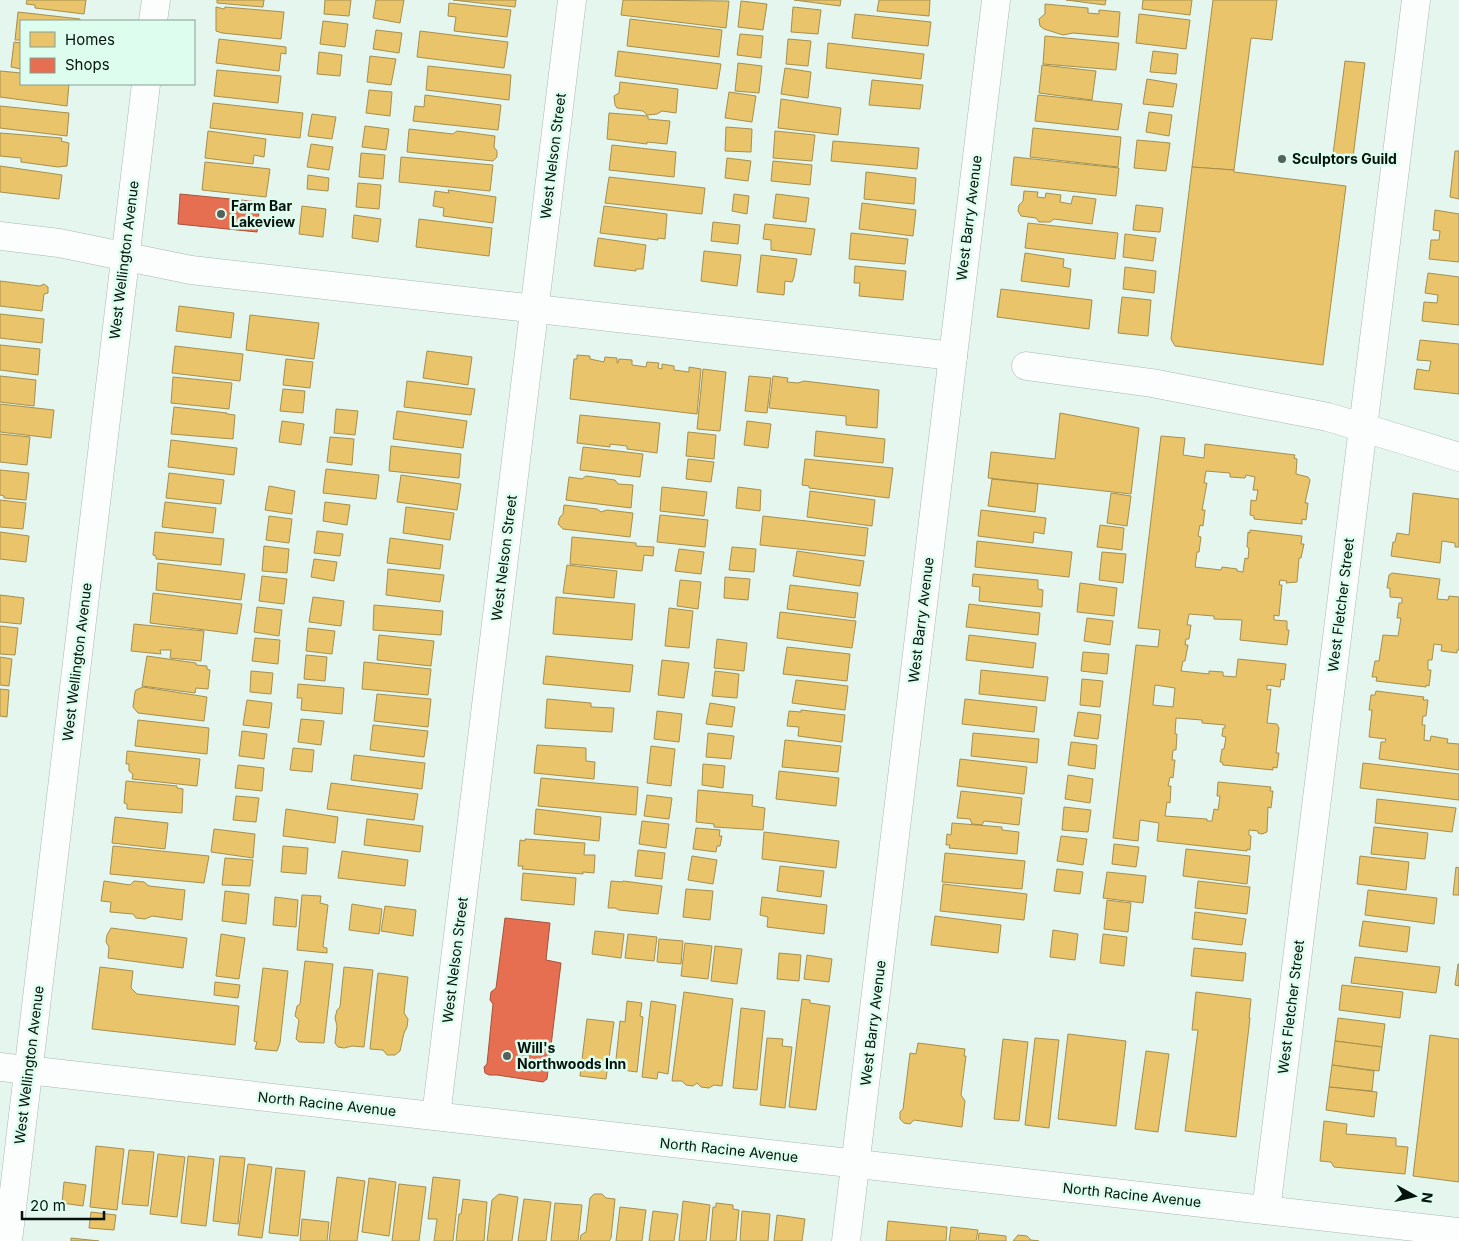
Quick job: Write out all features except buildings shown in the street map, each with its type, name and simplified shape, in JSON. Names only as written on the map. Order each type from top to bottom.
[{"type":"street","points":[[153,20],[156,0]]},
{"type":"street","name":"West Nelson Street","points":[[436,1116],[572,0]]},
{"type":"street","name":"West Barry Avenue","points":[[846,1241],[996,0]]},
{"type":"street","name":"West Fletcher Street","points":[[1266,1210],[1416,0]]},
{"type":"street","name":"West Wellington Avenue","points":[[8,1241],[146,85]]},
{"type":"street","points":[[0,236],[59,244],[191,270],[953,356]]},
{"type":"street","points":[[1026,366],[1152,383],[1328,417],[1459,457]]},
{"type":"street","name":"North Racine Avenue","points":[[0,1067],[1459,1232]]},
{"type":"place","name":"Sculptors Guild","points":[[1282,159]]},
{"type":"place","name":"Farm Bar Lakeview","points":[[221,214]]},
{"type":"place","name":"Will's Northwoods Inn","points":[[507,1056]]}]
